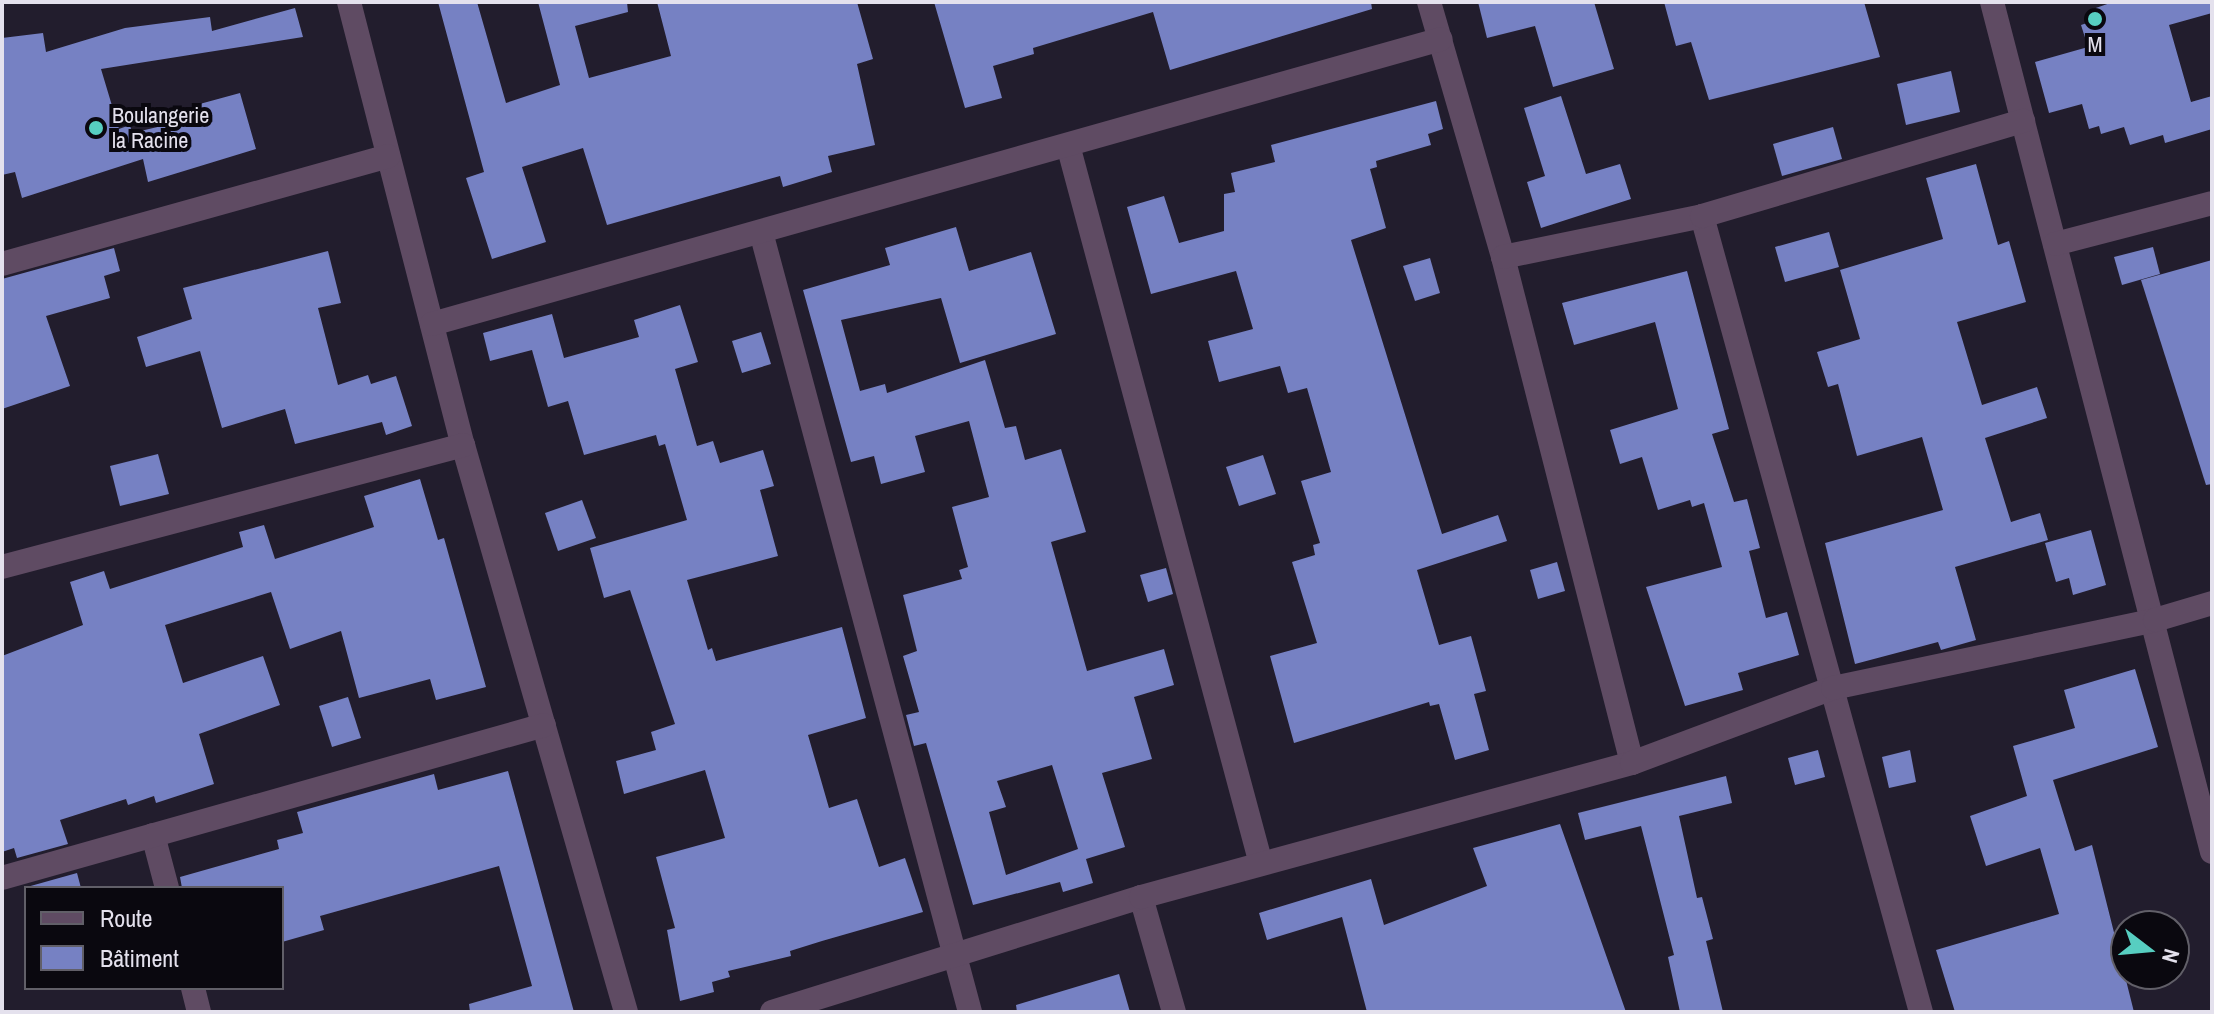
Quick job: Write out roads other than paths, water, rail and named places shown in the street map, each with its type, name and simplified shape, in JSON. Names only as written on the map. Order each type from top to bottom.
[{"type":"street","points":[[349,2],[463,445],[626,1012]]},
{"type":"street","points":[[1429,2],[1503,257],[1632,763]]},
{"type":"street","points":[[1992,2],[2155,620],[2212,852]]},
{"type":"street","points":[[432,324],[1441,39]]},
{"type":"street","points":[[1503,257],[1702,216],[2023,121]]},
{"type":"street","points":[[1068,145],[1261,864]]},
{"type":"street","points":[[2,264],[388,156]]},
{"type":"street","points":[[2055,244],[2212,203]]},
{"type":"street","points":[[1702,216],[1921,1012]]},
{"type":"street","points":[[761,232],[970,1012]]},
{"type":"street","points":[[2,567],[463,445]]},
{"type":"street","points":[[772,1012],[1141,897],[1632,763],[1833,688],[2155,620],[2212,603]]},
{"type":"street","points":[[2,878],[544,725]]},
{"type":"street","points":[[153,835],[166,886]]},
{"type":"street","points":[[1141,897],[1174,1012]]},
{"type":"street","points":[[194,990],[199,1012]]},
{"type":"place","name":"M","points":[[2095,19]]},
{"type":"place","name":"Boulangerie la Racine","points":[[96,128]]}]
